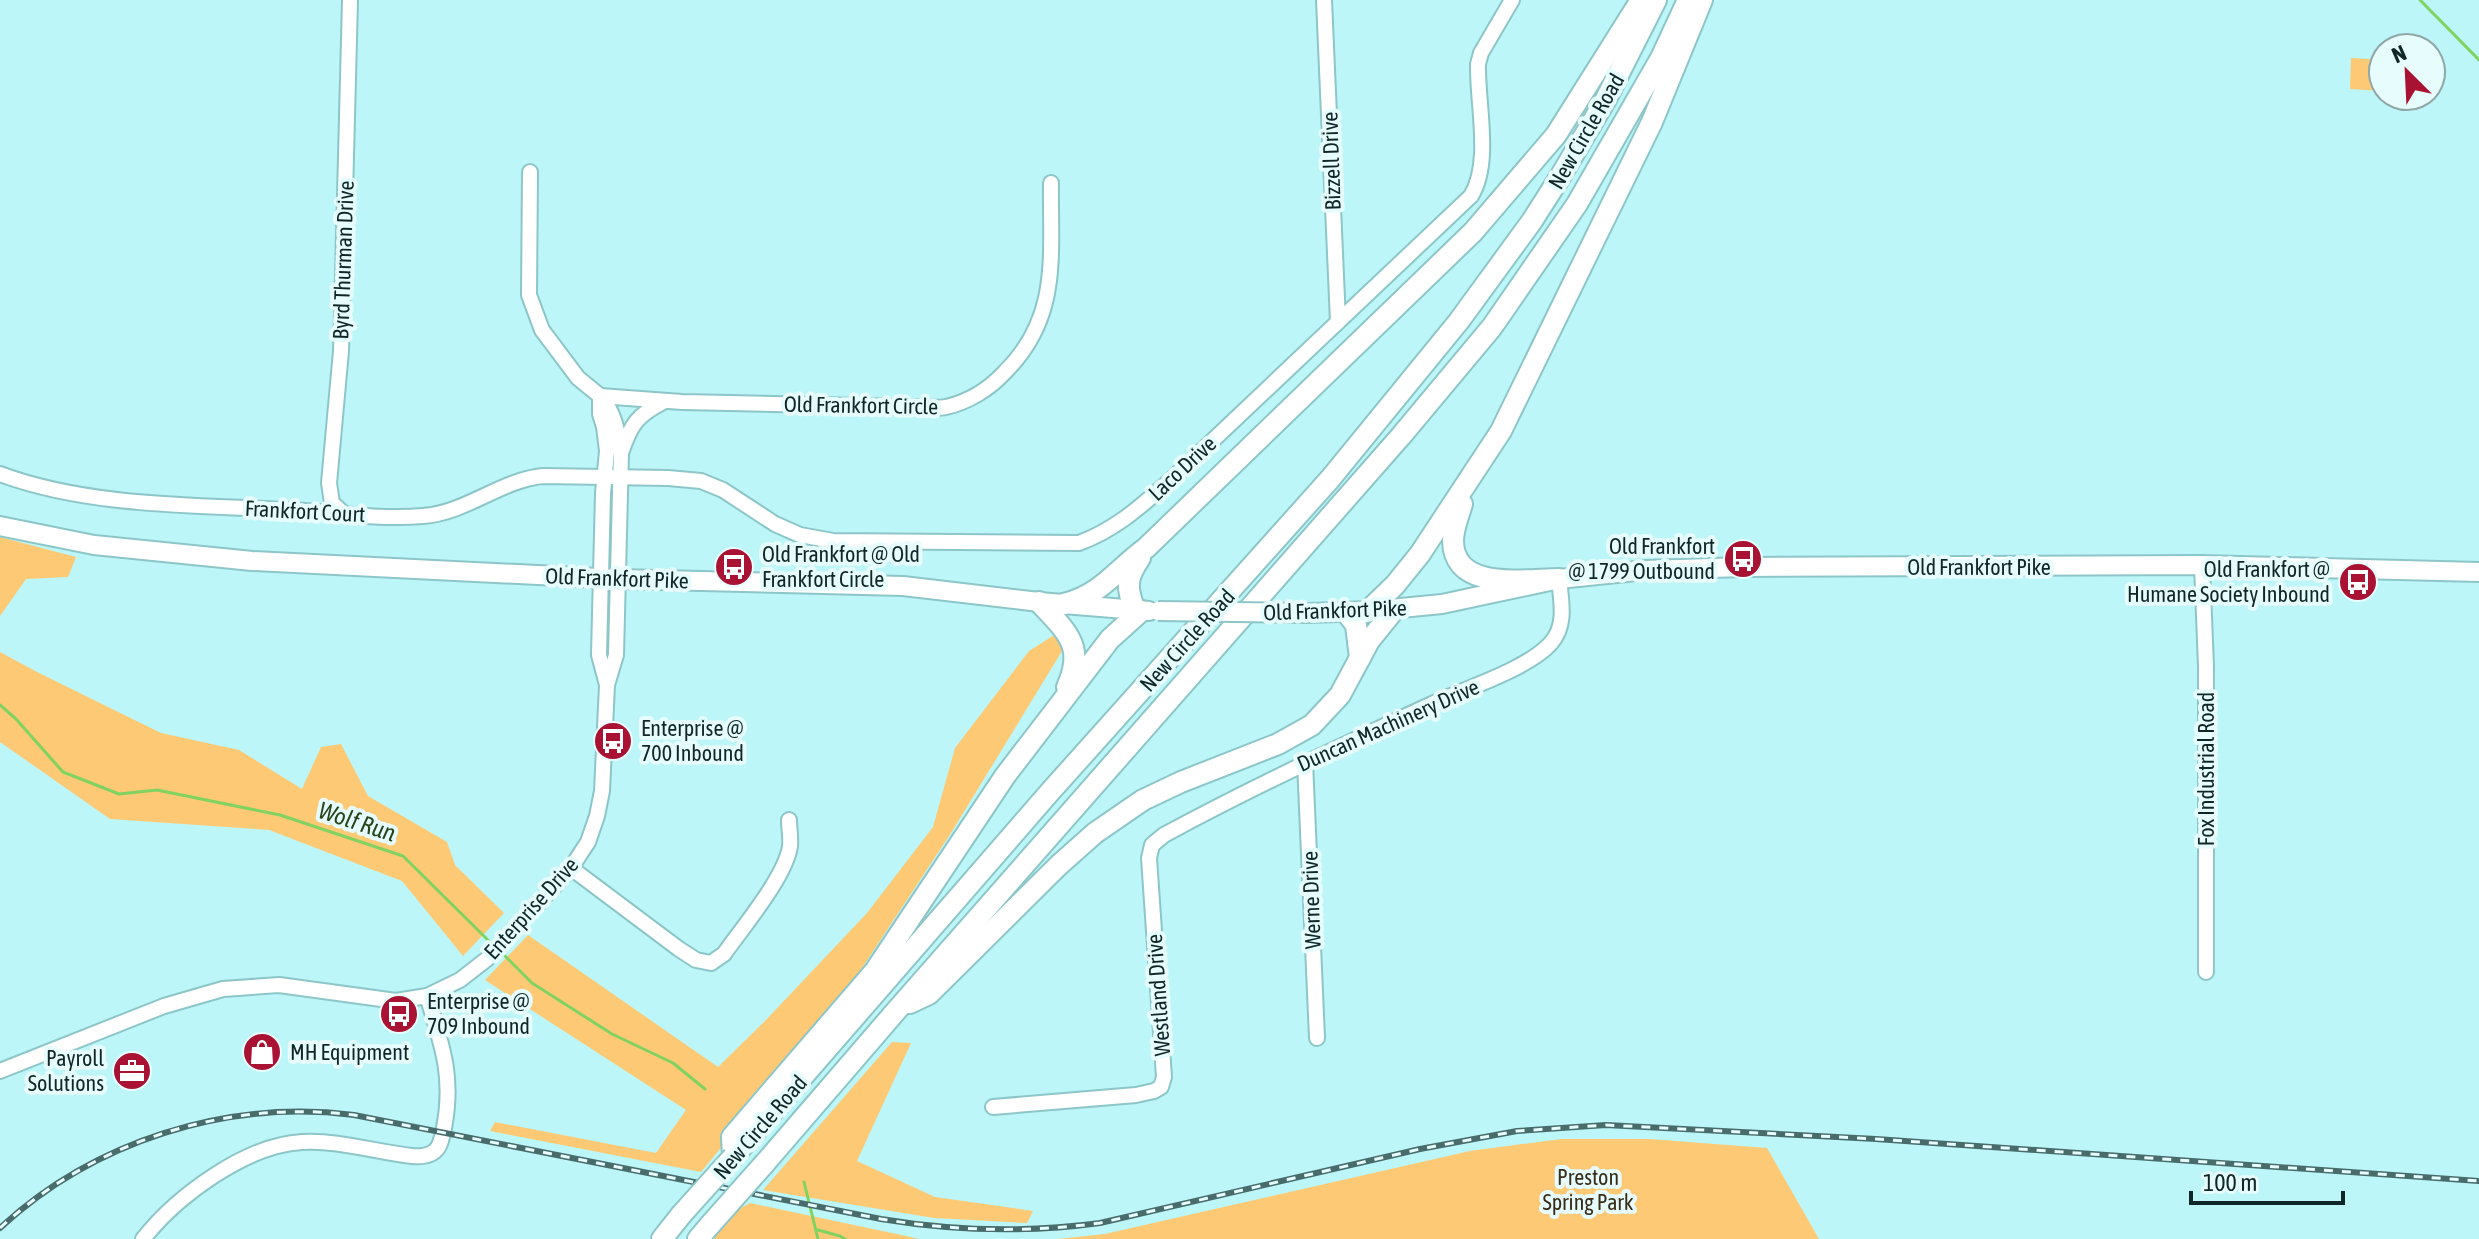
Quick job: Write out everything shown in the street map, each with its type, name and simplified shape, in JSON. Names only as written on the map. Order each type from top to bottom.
[{"type":"highway","points":[[1064,604],[1082,600],[1096,591],[1146,548],[1473,232],[1556,135],[1641,0]]},
{"type":"highway","name":"New Circle Road","points":[[662,1239],[1049,793],[1330,479],[1451,332],[1510,254],[1553,188],[1612,88],[1656,0]]},
{"type":"highway","name":"New Circle Road","points":[[704,1232],[1381,460],[1492,327],[1577,204],[1661,58],[1688,0]]},
{"type":"highway","points":[[1367,612],[1395,585],[1420,554],[1501,431],[1652,122],[1702,0]]},
{"type":"highway","points":[[1465,488],[1453,542],[1461,563],[1485,579],[1559,579]]},
{"type":"highway","points":[[733,1157],[732,1137],[875,971],[1005,776],[1062,698],[1110,639],[1145,611],[1129,597],[1129,577],[1146,548]]},
{"type":"highway","points":[[1039,602],[1064,629],[1075,655],[1074,671],[1062,698]]},
{"type":"highway","points":[[896,1011],[929,994],[1059,865],[1095,833],[1143,800],[1307,729],[1340,695],[1372,636],[1394,610]]},
{"type":"highway","points":[[1346,612],[1356,625],[1360,658]]},
{"type":"main road","name":"Old Frankfort Pike","points":[[0,526],[94,545],[190,556],[610,579],[903,586],[1145,611],[1367,612],[1442,604],[1559,579],[1646,570],[1744,567],[2202,565],[2479,572]]},
{"type":"street","name":"Byrd Thurman Drive","points":[[343,513],[332,503],[329,483],[341,351],[350,0]]},
{"type":"street","name":"Bizzell Drive","points":[[1324,0],[1338,322]]},
{"type":"street","name":"Laco Drive","points":[[612,476],[701,481],[723,490],[775,524],[809,538],[833,541],[1079,543],[1105,532],[1126,519],[1338,322],[1457,210],[1478,184],[1482,157],[1478,64],[1481,53],[1512,0]]},
{"type":"street","points":[[530,172],[529,295],[542,330],[578,378],[607,404],[613,416],[621,453]]},
{"type":"street","name":"Old Frankfort Circle","points":[[600,396],[665,401],[945,407],[975,396],[995,383],[1020,358],[1042,318],[1049,289],[1051,183]]},
{"type":"street","points":[[600,396],[600,414],[612,476],[610,579]]},
{"type":"street","points":[[612,476],[631,426],[646,411],[665,401]]},
{"type":"street","name":"Frankfort Court","points":[[0,474],[47,489],[147,502],[423,516],[452,509],[525,478],[612,476]]},
{"type":"street","name":"Fox Industrial Road","points":[[2202,565],[2206,667],[2206,972]]},
{"type":"street","name":"Enterprise Drive","points":[[0,1071],[164,1006],[223,989],[279,985],[396,1001],[427,996],[460,980],[488,957],[571,868],[588,842],[602,791],[607,685],[616,655],[610,579]]},
{"type":"street","name":"Duncan Machinery Drive","points":[[1164,835],[1305,762],[1487,680],[1539,653],[1551,643],[1559,630],[1562,617],[1559,579]]},
{"type":"street","name":"Werne Drive","points":[[1305,762],[1317,1038]]},
{"type":"street","points":[[571,868],[679,949],[696,960],[711,963],[724,954],[779,876],[790,844],[789,820]]},
{"type":"street","name":"Westland Drive","points":[[993,1107],[1136,1095],[1161,1087],[1164,1077],[1149,858],[1152,845],[1164,835]]},
{"type":"street","points":[[143,1239],[158,1220],[189,1193],[236,1163],[272,1147],[302,1142],[371,1148],[413,1156],[433,1153],[442,1136],[448,1085],[447,1067],[427,996]]},
{"type":"green space","points":[[2351,58],[2367,59],[2367,90],[2350,89]]},
{"type":"green space","points":[[0,537],[76,557],[68,577],[26,579],[0,616]]},
{"type":"green space","points":[[1059,632],[1062,651],[951,833],[829,1018],[701,1172],[490,1131],[495,1122],[656,1153],[686,1110],[485,980],[528,935],[718,1067],[867,913],[933,827],[955,748],[1029,651]]},
{"type":"green space","points":[[0,652],[161,733],[239,750],[302,789],[321,747],[341,744],[368,796],[447,842],[455,865],[504,913],[463,956],[402,881],[269,830],[110,819],[0,742]]},
{"type":"green space","points":[[892,1042],[911,1043],[857,1161],[935,1197],[1033,1211],[1027,1223],[934,1218],[763,1190]]},
{"type":"green space","name":"Preston Spring Park","points":[[1561,1139],[1649,1139],[1767,1148],[1819,1239],[1058,1239],[1105,1234],[1470,1151]]},
{"type":"green space","points":[[750,1203],[920,1239],[713,1239],[735,1211]]},
{"type":"waterway","points":[[2420,0],[2479,60]]},
{"type":"waterway","name":"Wolf Run","points":[[0,705],[63,772],[119,794],[157,790],[280,815],[403,856],[494,946]]},
{"type":"waterway","name":"Wolf Run","points":[[500,951],[532,983],[612,1034],[673,1063],[705,1089]]},
{"type":"waterway","name":"Wolf Run","points":[[804,1182],[818,1239]]},
{"type":"waterway","points":[[818,1230],[845,1239]]},
{"type":"railway","points":[[0,1228],[77,1171],[120,1150],[165,1133],[211,1121],[258,1114],[306,1112],[354,1115],[881,1219],[990,1229],[1100,1223],[1420,1149],[1517,1131],[1606,1125],[1876,1139],[2479,1181]]},
{"type":"place","name":"Old Frankfort @ 1799 Outbound","points":[[1743,559]]},
{"type":"place","name":"Old Frankfort @ Old Frankfort Circle","points":[[734,567]]},
{"type":"place","name":"Old Frankfort @ Humane Society Inbound","points":[[2358,582]]},
{"type":"place","name":"Enterprise @ 700 Inbound","points":[[613,741]]},
{"type":"place","name":"Enterprise @ 709 Inbound","points":[[399,1014]]},
{"type":"place","name":"MH Equipment","points":[[262,1052]]},
{"type":"place","name":"Payroll Solutions","points":[[132,1071]]}]
